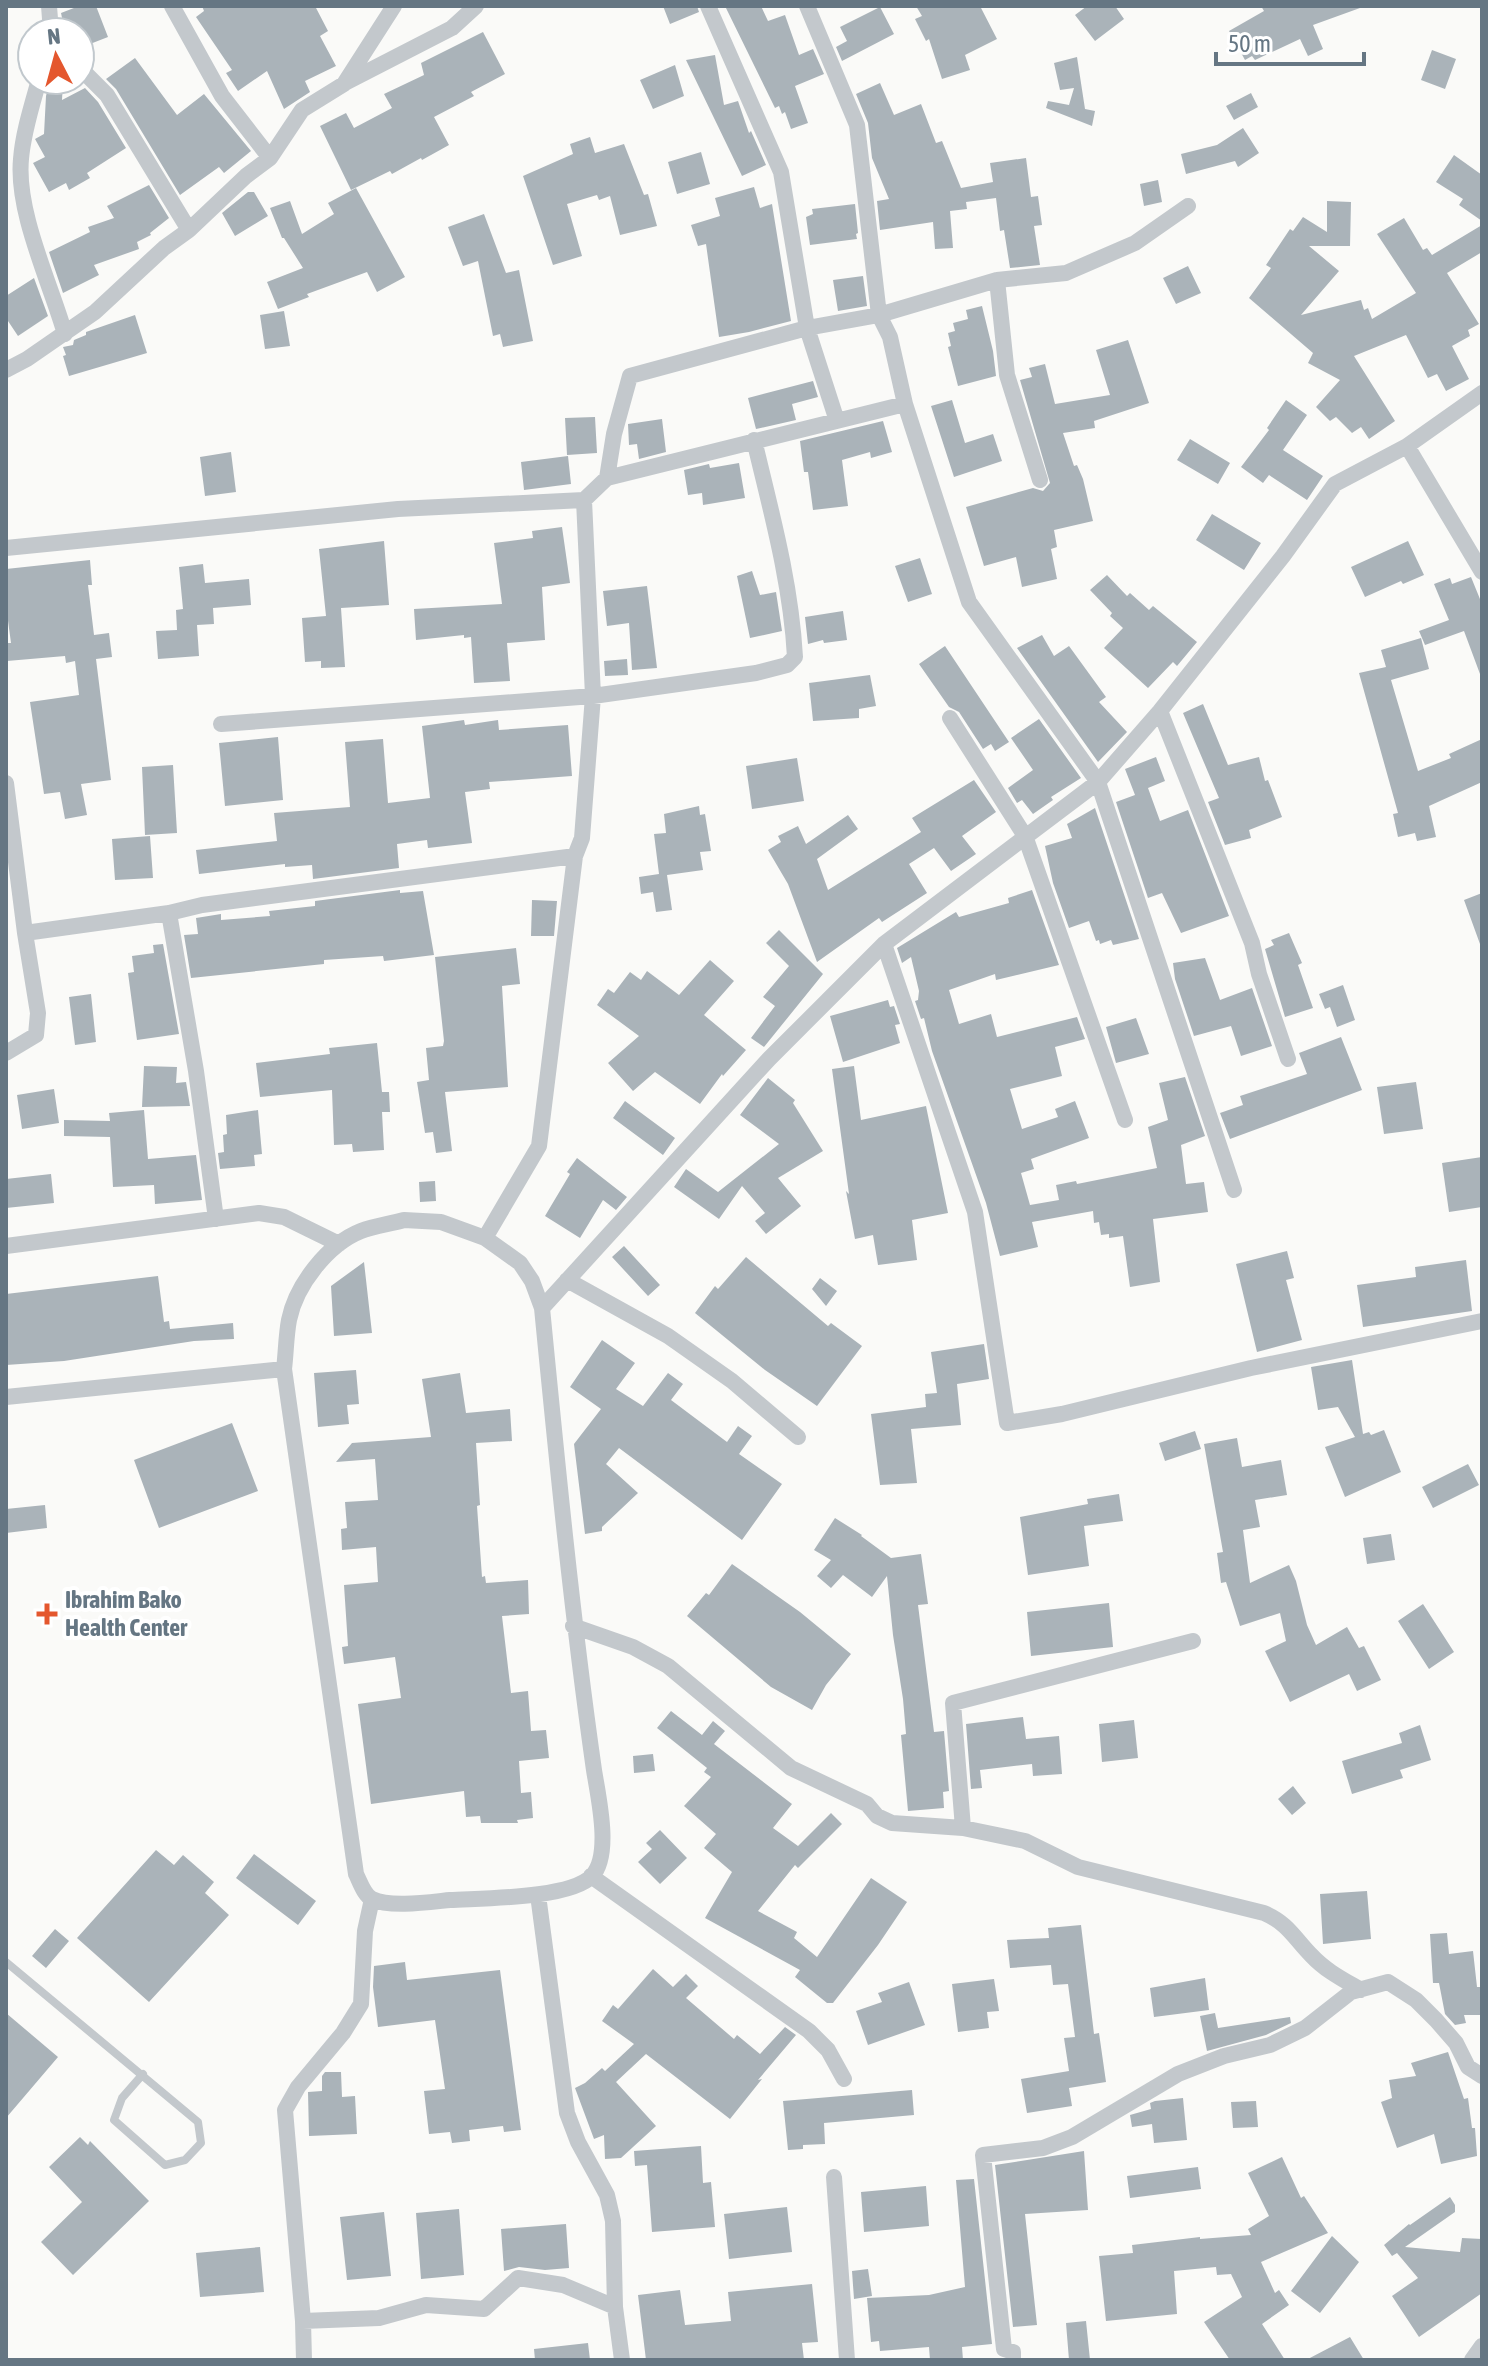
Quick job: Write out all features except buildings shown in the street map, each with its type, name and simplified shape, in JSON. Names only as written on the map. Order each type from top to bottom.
[{"type":"street","points":[[172,6],[222,96],[270,158]]},
{"type":"street","points":[[344,84],[394,6]]},
{"type":"street","points":[[6,370],[95,312],[164,248],[189,230],[246,176],[270,158],[302,110],[344,84],[452,28],[476,6]]},
{"type":"street","points":[[708,6],[781,172],[807,328],[837,421]]},
{"type":"street","points":[[807,6],[857,125],[879,315],[890,337],[905,404],[969,602],[1098,782],[1234,1190]]},
{"type":"street","points":[[96,84],[107,95],[189,230]]},
{"type":"street","points":[[35,96],[20,161],[27,220],[65,334]]},
{"type":"street","points":[[607,478],[614,434],[630,376],[807,328],[879,315],[997,280],[1066,273],[1135,243],[1188,206]]},
{"type":"street","points":[[997,280],[1007,375],[1040,480]]},
{"type":"street","points":[[542,1308],[769,1059],[884,944],[1098,782],[1160,711],[1283,556],[1335,484],[1407,446],[1482,393]]},
{"type":"street","points":[[6,548],[398,509],[584,500],[607,478],[905,404]]},
{"type":"street","points":[[221,724],[593,696],[756,673],[787,665],[795,657],[793,622],[777,533],[754,440]]},
{"type":"street","points":[[1407,446],[1482,572]]},
{"type":"street","points":[[485,1238],[539,1146],[575,856],[582,838],[593,696],[584,500]]},
{"type":"street","points":[[1160,711],[1252,943],[1259,974],[1288,1059]]},
{"type":"street","points":[[950,718],[1025,836],[1125,1120]]},
{"type":"street","points":[[6,783],[38,1013],[36,1035],[6,1053]]},
{"type":"street","points":[[25,933],[169,913],[202,905],[575,856]]},
{"type":"street","points":[[169,913],[196,1071],[216,1219]]},
{"type":"street","points":[[884,944],[975,1212],[1007,1423],[1062,1414],[1251,1368],[1482,1321]]},
{"type":"street","points":[[6,1246],[259,1213],[284,1217],[339,1244]]},
{"type":"street","points":[[404,1220],[441,1222],[485,1238],[520,1263],[532,1281],[542,1308],[573,1626],[602,1824],[600,1860],[591,1876],[576,1885],[538,1895],[398,1903],[372,1899],[363,1890],[356,1874],[284,1369],[290,1317],[302,1286],[339,1244],[360,1231],[404,1220]]},
{"type":"street","points":[[567,1280],[668,1336],[732,1381],[798,1437]]},
{"type":"street","points":[[6,1397],[284,1369]]},
{"type":"street","points":[[573,1626],[633,1647],[668,1666],[791,1768],[867,1804],[877,1816],[892,1823],[963,1828],[1025,1841],[1088,1870],[1264,1913],[1290,1930],[1311,1956],[1330,1972],[1361,1990]]},
{"type":"street","points":[[963,1828],[953,1703],[1193,1641]]},
{"type":"street","points":[[591,1876],[809,2031],[828,2050],[844,2079]]},
{"type":"street","points":[[538,1895],[567,2113],[578,2142],[607,2195],[613,2221],[615,2307],[622,2360]]},
{"type":"street","points":[[304,2360],[285,2110],[298,2087],[343,2033],[361,2004],[365,1931],[372,1899]]},
{"type":"street","points":[[1013,2360],[1013,2352],[1004,2349],[983,2155],[1043,2148],[1072,2137],[1178,2074],[1224,2056],[1270,2045],[1305,2028],[1351,1992],[1388,1982],[1416,2000],[1456,2043],[1468,2067],[1482,2076]]},
{"type":"street","points":[[834,2177],[847,2360]]},
{"type":"street","points":[[303,2321],[379,2318],[426,2305],[484,2309],[518,2278],[563,2285],[615,2307]]},
{"type":"street","points":[[1472,2360],[1482,2346]]},
{"type":"lane","points":[[6,1962],[143,2074],[198,2122],[201,2143],[185,2160],[165,2165],[114,2120],[122,2098],[143,2074]]},
{"type":"place","name":"Ibrahim Bako Health Center","points":[[47,1614]]}]
